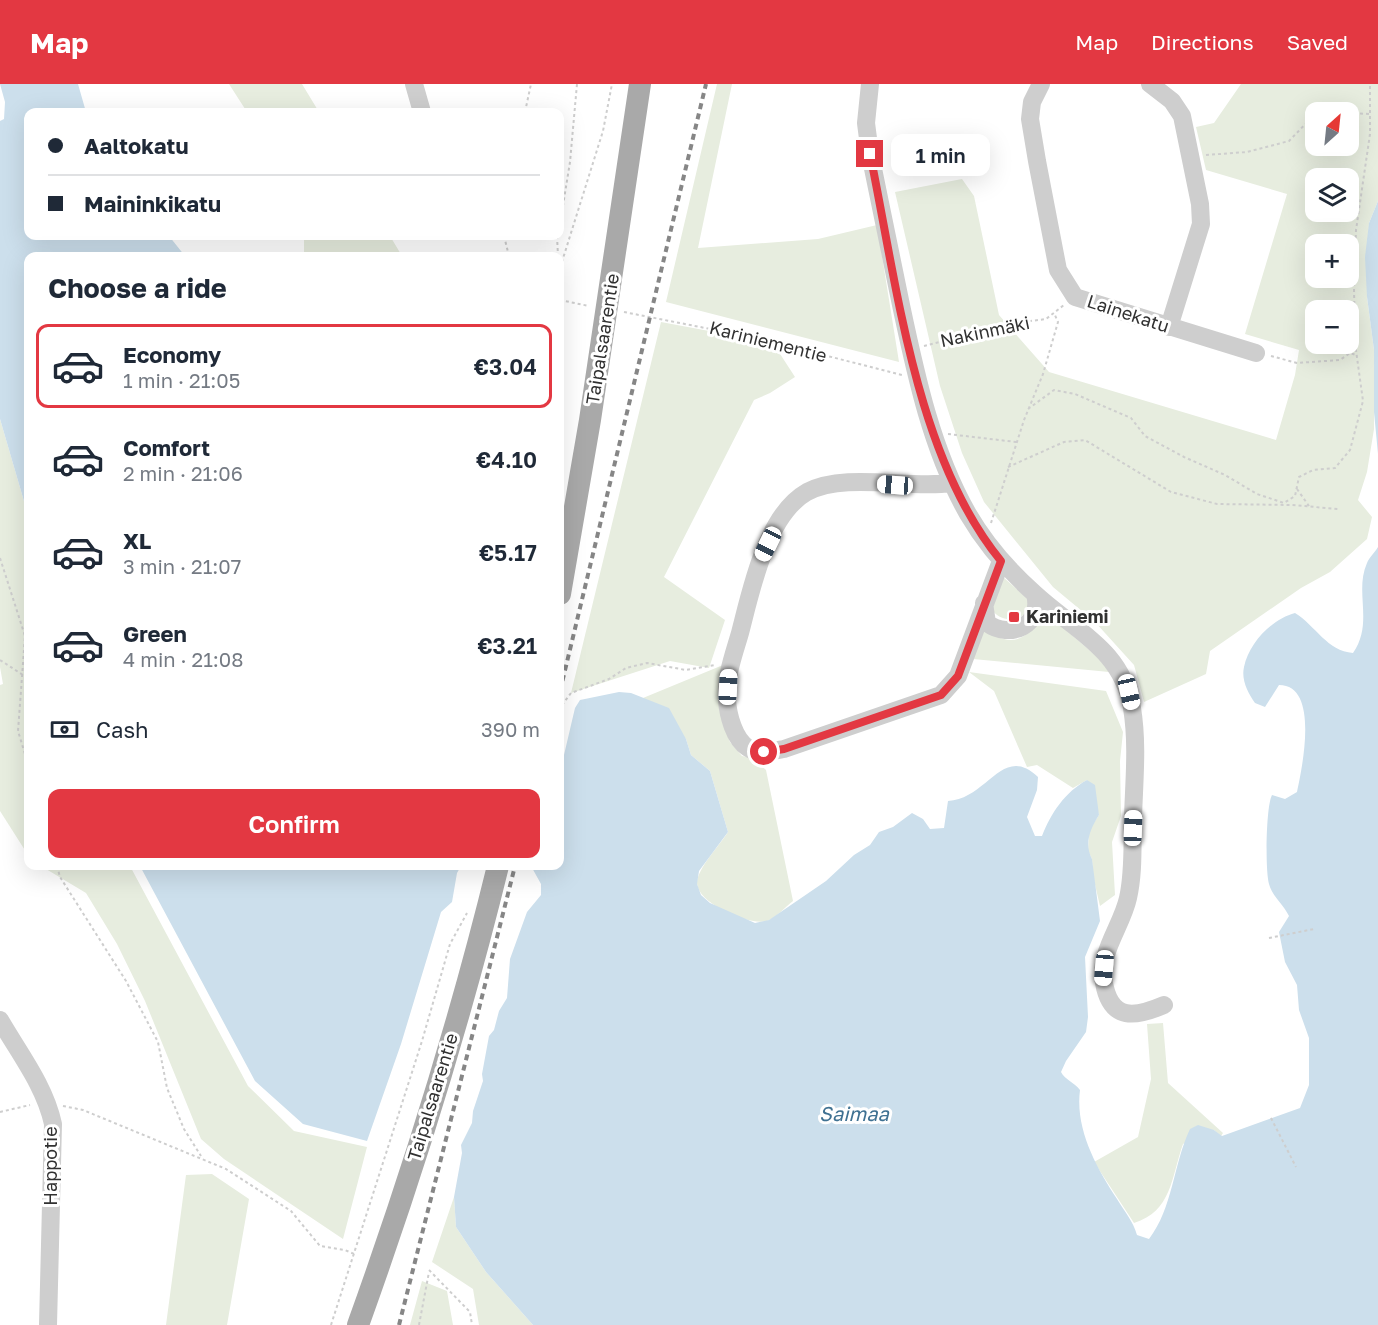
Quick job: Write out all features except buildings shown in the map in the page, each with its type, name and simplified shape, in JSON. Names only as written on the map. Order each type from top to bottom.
[{"type":"main road","name":"Taipalsaarentie","points":[[564,571],[590,420],[640,84]]},
{"type":"main road","name":"Taipalsaarentie","points":[[358,1325],[383,1258],[444,1065],[497,870]]},
{"type":"street","points":[[414,84],[421,108]]},
{"type":"street","points":[[870,84],[866,123],[870,154],[916,379],[951,483],[985,542],[1001,561],[1035,594],[1110,657],[1122,674],[1129,692],[1135,742],[1131,872],[1128,899],[1106,954],[1103,982],[1111,1004],[1125,1014],[1140,1015],[1164,1005]]},
{"type":"street","name":"Lainekatu","points":[[1041,84],[1032,102],[1030,119],[1036,161],[1058,270],[1075,297],[1256,353]]},
{"type":"street","points":[[1149,84],[1172,101],[1182,116],[1199,186],[1201,224],[1169,327]]},
{"type":"street","points":[[951,483],[927,486],[833,484],[808,492],[791,504],[758,564],[728,674],[727,700],[735,733],[748,749],[764,752],[784,749],[941,695],[958,676],[984,601],[1001,561]]},
{"type":"street","points":[[984,601],[987,623],[995,628],[1014,631],[1023,628],[1034,616],[1037,606],[1035,594]]},
{"type":"street","name":"Happotie","points":[[0,1020],[53,1124],[48,1325]]},
{"type":"path","points":[[526,108],[531,84]]},
{"type":"path","points":[[564,199],[577,84]]},
{"type":"path","points":[[564,252],[603,131],[612,84]]},
{"type":"path","points":[[1028,409],[1054,390],[1075,394],[1131,418],[1146,435],[1184,457],[1225,475],[1257,494],[1284,503],[1295,496],[1299,477],[1312,470],[1335,468],[1350,450],[1363,401],[1356,355],[1356,230],[1371,114],[1370,84]]},
{"type":"path","points":[[1359,113],[1371,114]]},
{"type":"path","points":[[1192,156],[1247,152],[1289,141],[1305,124]]},
{"type":"path","name":"Nakinmäki","points":[[925,347],[1015,323],[1046,319],[1075,297]]},
{"type":"path","points":[[564,301],[596,307]]},
{"type":"path","name":"Kariniementie","points":[[618,311],[761,339],[916,379]]},
{"type":"path","points":[[991,524],[1016,442],[1043,374],[1058,322],[1054,313]]},
{"type":"path","points":[[1256,353],[1297,363],[1340,360],[1350,353],[1356,355]]},
{"type":"path","points":[[952,444],[948,432],[1016,442]]},
{"type":"path","points":[[1008,467],[1064,442],[1085,440],[1171,492],[1216,504],[1309,506],[1338,509]]},
{"type":"path","points":[[1297,489],[1309,506]]},
{"type":"path","points":[[986,516],[996,532]]},
{"type":"path","points":[[0,558],[24,633]]},
{"type":"path","points":[[24,656],[18,731],[24,751]]},
{"type":"path","points":[[564,702],[571,693],[609,679],[626,668],[647,663],[686,670],[712,666],[733,656]]},
{"type":"path","points":[[0,660],[23,675]]},
{"type":"path","points":[[58,870],[60,877],[126,981],[158,1042],[167,1088],[184,1129],[201,1157]]},
{"type":"path","points":[[331,1325],[450,944],[470,908]]},
{"type":"path","points":[[1269,938],[1314,929]]},
{"type":"path","points":[[0,1112],[43,1105],[83,1110],[201,1157],[226,1169],[291,1211],[320,1246],[345,1250],[354,1254]]},
{"type":"path","points":[[1271,1118],[1296,1167]]},
{"type":"path","points":[[419,1325],[429,1271],[470,1312],[472,1325]]},
{"type":"shaded area","points":[[229,84],[302,84],[317,108],[244,108]]},
{"type":"shaded area","points":[[717,84],[732,84],[698,248],[818,239],[877,225],[899,362],[666,302]]},
{"type":"shaded area","points":[[1241,84],[1378,84],[1378,201],[1369,223],[1367,297],[1374,350],[1374,429],[1367,472],[1358,500],[1372,517],[1367,539],[1330,572],[1301,588],[1210,651],[1206,674],[1144,702],[1134,665],[1095,622],[1053,587],[984,502],[962,453],[940,386],[895,192],[962,179],[974,196],[999,315],[1049,372],[1276,440],[1295,375],[1299,350],[1245,334],[1287,194],[1206,170],[1196,127],[1214,123]]},
{"type":"shaded area","points":[[304,240],[392,240],[400,252],[304,252]]},
{"type":"shaded area","points":[[661,322],[773,343],[795,377],[754,400],[664,577],[725,620],[709,668],[670,661],[571,693]]},
{"type":"shaded area","points":[[0,419],[24,501],[24,849],[0,811],[0,685],[3,684],[0,667]]},
{"type":"shaded area","points":[[1003,577],[1030,601],[1028,612],[1018,618],[1004,618],[991,609]]},
{"type":"shaded area","points":[[1045,612],[1102,661],[1109,672],[973,659],[983,628],[1007,640],[1018,639],[1030,631]]},
{"type":"shaded area","points":[[723,665],[722,721],[730,742],[742,756],[753,758],[766,770],[793,901],[767,921],[759,922],[737,917],[715,906],[700,892],[697,884],[700,872],[728,832],[710,771],[691,755],[686,739],[643,698]]},
{"type":"shaded area","points":[[969,672],[1106,691],[1123,732],[1120,761],[1121,816],[1112,842],[1115,895],[1100,906],[1093,876],[1092,859],[1088,851],[1089,830],[1099,815],[1087,780],[1073,788],[1037,765],[1027,767],[994,691]]},
{"type":"shaded area","points":[[48,870],[132,870],[248,1086],[294,1131],[367,1147],[343,1239],[224,1159],[201,1139],[145,1001],[117,944],[86,893]]},
{"type":"shaded area","points":[[1163,1023],[1168,1083],[1223,1133],[1221,1136],[1214,1130],[1183,1144],[1163,1202],[1147,1218],[1134,1223],[1094,1162],[1138,1137],[1151,1079],[1147,1024]]},
{"type":"shaded area","points":[[212,1174],[249,1199],[227,1325],[166,1325],[186,1175]]},
{"type":"shaded area","points":[[454,1197],[456,1227],[486,1272],[533,1325],[479,1325],[473,1289],[432,1262]]},
{"type":"shaded area","points":[[422,1281],[447,1291],[453,1325],[410,1325]]},
{"type":"water","points":[[0,84],[78,84],[85,108],[24,108],[24,240],[172,240],[182,252],[24,252],[24,501],[0,419],[0,121],[4,119],[5,102]]},
{"type":"water","points":[[1378,201],[1378,454],[1374,412],[1374,350],[1367,297],[1365,257],[1369,223]]},
{"type":"water","name":"Saimaa","points":[[1378,547],[1378,1325],[533,1325],[486,1272],[456,1227],[454,1197],[462,1153],[461,1145],[472,1123],[473,1111],[483,1081],[482,1074],[489,1036],[494,1030],[499,1011],[507,998],[510,959],[527,912],[541,895],[541,884],[533,870],[564,870],[564,755],[575,708],[580,700],[619,692],[631,693],[669,708],[686,739],[691,755],[710,771],[728,832],[699,871],[697,884],[701,895],[710,903],[755,923],[769,920],[826,881],[854,855],[870,845],[879,832],[893,827],[912,813],[923,819],[930,829],[944,828],[948,801],[974,792],[1004,769],[1014,766],[1025,768],[1038,777],[1037,790],[1027,817],[1035,836],[1042,836],[1054,811],[1079,785],[1087,780],[1095,785],[1099,815],[1091,831],[1088,848],[1092,859],[1100,921],[1085,957],[1088,1017],[1086,1032],[1061,1072],[1080,1090],[1081,1119],[1095,1161],[1137,1235],[1149,1239],[1163,1214],[1190,1129],[1198,1125],[1214,1130],[1222,1136],[1300,1108],[1309,1085],[1309,1038],[1299,1010],[1297,985],[1285,962],[1279,932],[1289,916],[1269,884],[1267,853],[1268,812],[1272,795],[1285,799],[1297,792],[1304,748],[1304,713],[1300,698],[1292,689],[1279,685],[1265,707],[1255,703],[1246,686],[1243,672],[1251,649],[1263,633],[1286,616],[1295,613],[1336,648],[1353,653],[1362,630],[1362,585],[1368,561]]},
{"type":"water","points":[[142,870],[459,870],[452,902],[441,912],[401,1044],[367,1141],[303,1124],[255,1081]]},
{"type":"railway","points":[[564,674],[706,84]]},
{"type":"railway","points":[[399,1325],[514,870]]},
{"type":"place","name":"Kariniemi","points":[[1014,617]]},
{"type":"route","points":[[764,752],[784,749],[941,695],[958,676],[984,601],[1001,561],[985,542],[951,483],[916,379],[870,154]]}]
